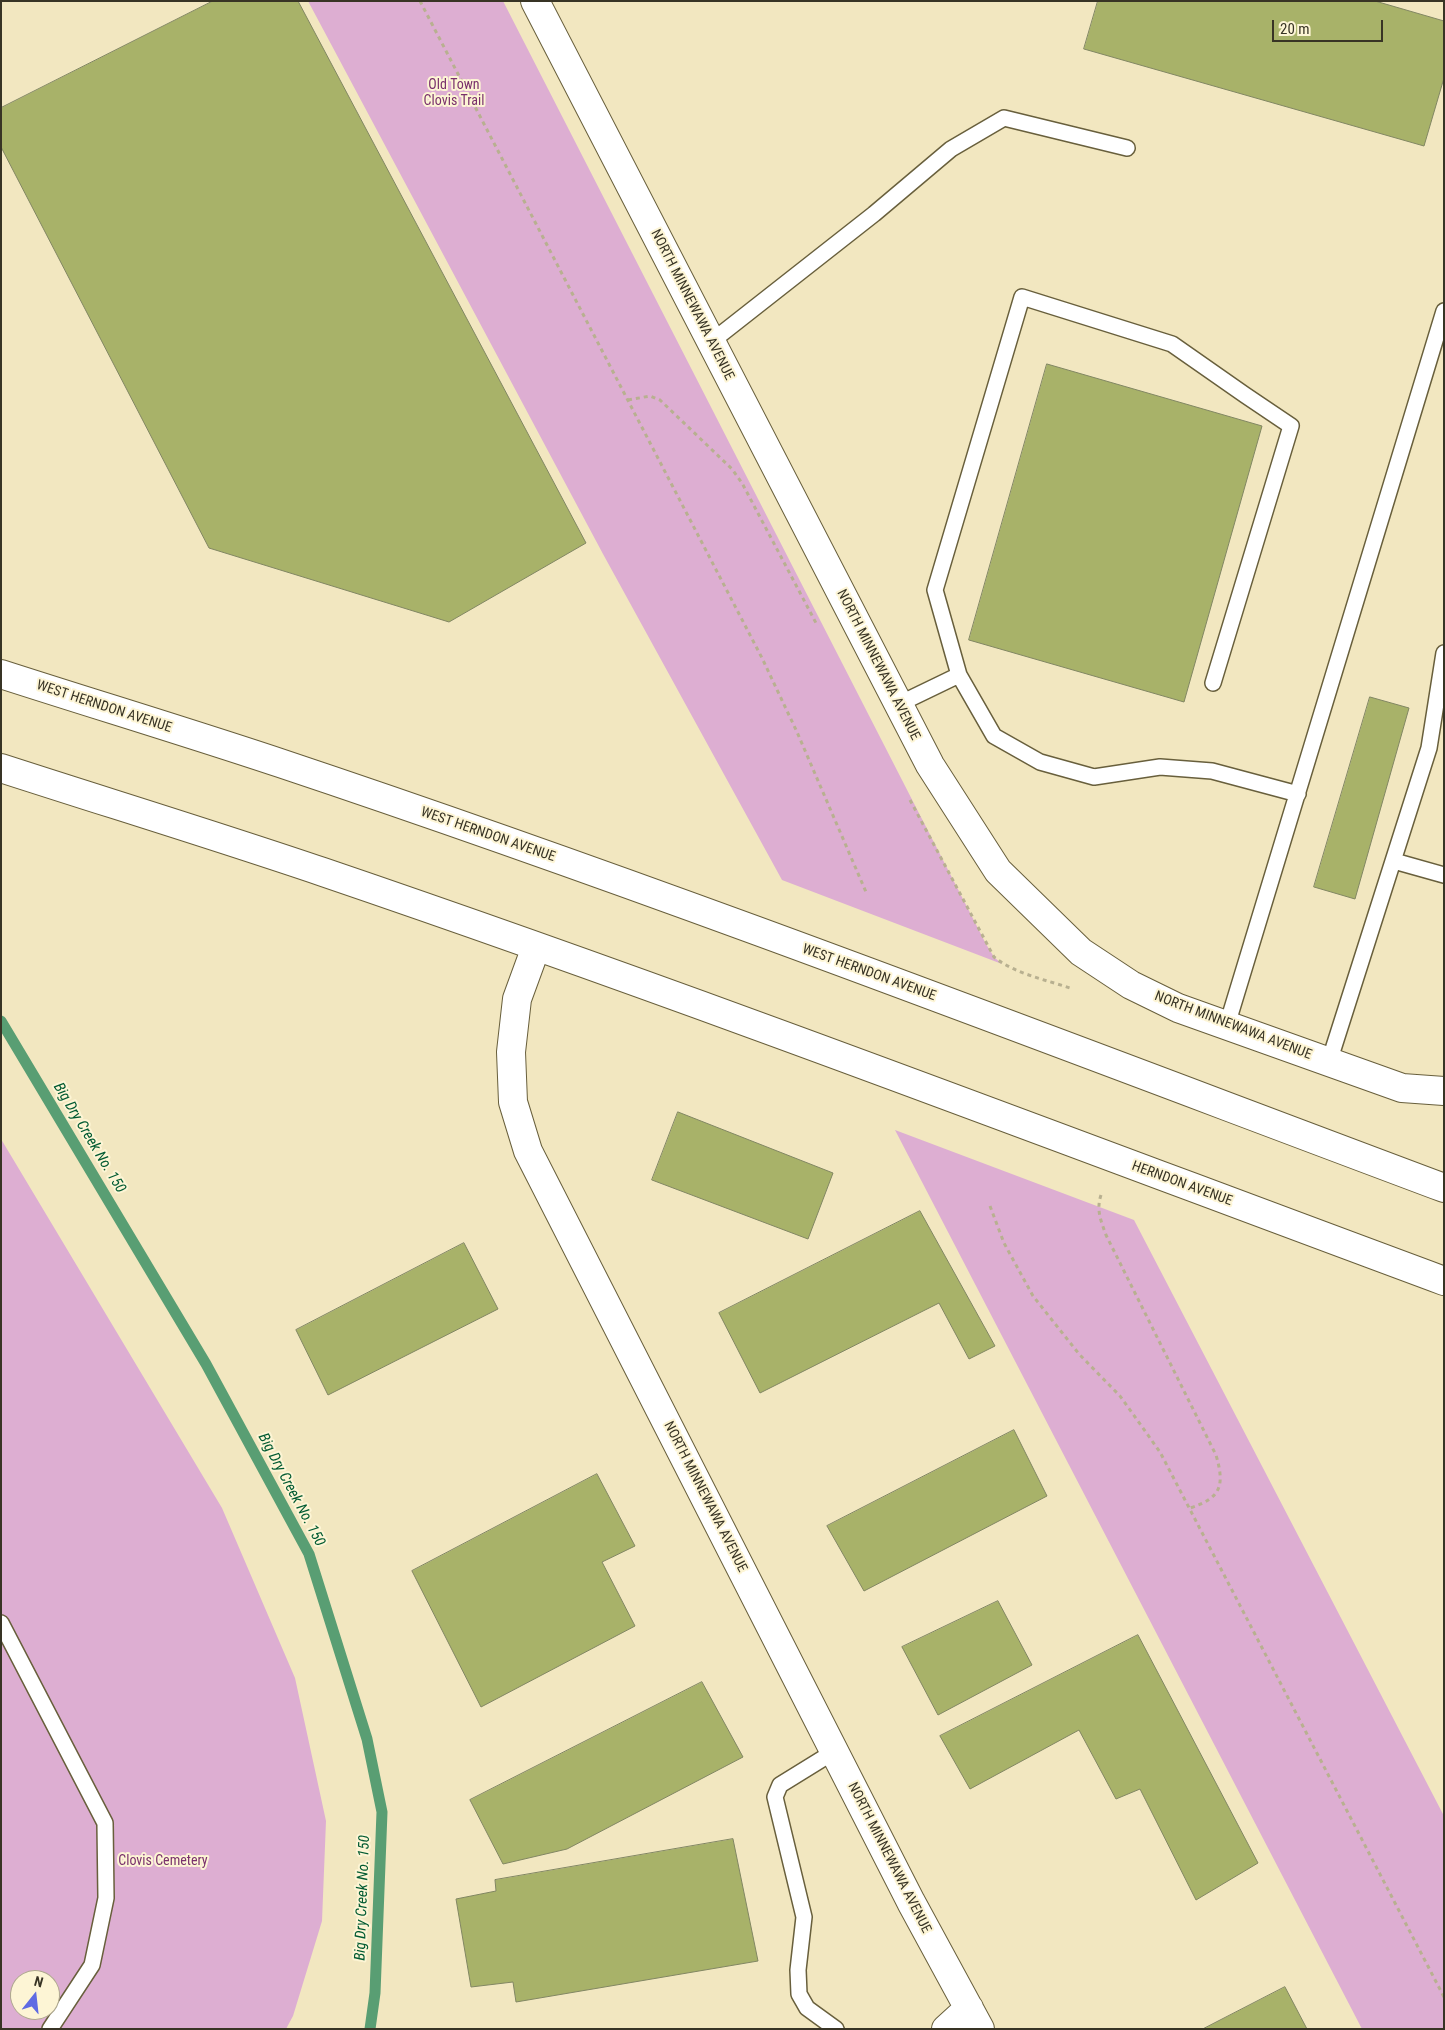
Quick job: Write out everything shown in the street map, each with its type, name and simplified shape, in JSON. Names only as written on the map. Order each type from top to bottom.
[{"type":"main road","name":"NORTH MINNEWAWA AVENUE","points":[[535,1],[930,765],[998,871],[1081,952],[1147,992],[1178,1008],[1402,1088],[1444,1091]]},
{"type":"main road","name":"WEST HERNDON AVENUE","points":[[1,674],[290,766],[632,886],[970,1010],[1444,1188]]},
{"type":"main road","points":[[1,768],[322,872],[536,947]]},
{"type":"main road","name":"NORTH MINNEWAWA AVENUE","points":[[536,947],[517,999],[512,1052],[513,1102],[528,1151],[911,1902],[974,2018]]},
{"type":"main road","name":"HERNDON AVENUE","points":[[536,947],[920,1086],[1444,1281]]},
{"type":"main road","points":[[946,2029],[974,2018]]},
{"type":"lane","points":[[711,342],[874,214],[951,149],[1004,118],[1127,148]]},
{"type":"lane","points":[[1213,683],[1291,426],[1172,344],[1022,297],[935,590],[959,675],[994,736],[1040,762],[1094,777],[1160,767],[1212,771],[1298,794]]},
{"type":"lane","points":[[1227,1025],[1444,311]]},
{"type":"lane","points":[[1329,1062],[1429,748],[1444,653]]},
{"type":"lane","points":[[899,704],[959,675]]},
{"type":"lane","points":[[1394,861],[1444,875]]},
{"type":"lane","points":[[1,1623],[105,1823],[106,1898],[92,1965],[50,2029]]},
{"type":"lane","points":[[835,1751],[780,1785],[775,1797],[804,1917],[798,1970],[799,1994],[807,2008],[836,2029]]},
{"type":"path","points":[[420,1],[762,658],[804,748],[866,892]]},
{"type":"path","points":[[1101,1195],[1098,1204],[1099,1215],[1106,1235],[1216,1455],[1220,1470],[1220,1483],[1216,1493],[1206,1502],[1190,1508]]},
{"type":"path","points":[[990,1206],[1004,1243],[1034,1296],[1079,1354],[1120,1396],[1160,1452],[1444,1997]]},
{"type":"green space","name":"Old Town Clovis Trail","points":[[308,1],[503,1],[986,944],[994,957],[1002,964],[782,880],[603,554]]},
{"type":"green space","points":[[895,1130],[1134,1220],[1444,1816],[1444,2029],[1362,2029]]},
{"type":"green space","name":"Clovis Cemetery","points":[[1,1139],[222,1508],[295,1678],[326,1821],[322,1921],[293,2016],[286,2029],[1,2029]]},
{"type":"building","points":[[213,1],[298,1],[586,543],[449,622],[209,548],[1,147],[1,108]]},
{"type":"building","points":[[1098,1],[1375,1],[1444,21],[1444,78],[1424,146],[1084,49]]},
{"type":"building","points":[[1047,364],[1262,426],[1184,702],[969,640]]},
{"type":"building","points":[[1370,697],[1409,708],[1355,899],[1314,887]]},
{"type":"building","points":[[678,1112],[833,1173],[808,1239],[652,1180]]},
{"type":"building","points":[[920,1211],[995,1346],[969,1359],[939,1303],[760,1393],[719,1313]]},
{"type":"building","points":[[464,1243],[498,1309],[328,1395],[296,1330]]},
{"type":"building","points":[[1014,1430],[1047,1496],[864,1591],[827,1526]]},
{"type":"building","points":[[597,1474],[635,1546],[602,1562],[635,1626],[481,1707],[412,1571]]},
{"type":"building","points":[[998,1601],[1032,1665],[938,1715],[902,1647]]},
{"type":"building","points":[[1138,1635],[1258,1863],[1196,1900],[1140,1789],[1116,1799],[1079,1730],[970,1789],[940,1736]]},
{"type":"building","points":[[702,1682],[743,1757],[567,1849],[503,1864],[470,1800]]},
{"type":"building","points":[[733,1839],[758,1961],[516,2002],[513,1982],[471,1987],[456,1899],[496,1891],[495,1880]]},
{"type":"building","points":[[1285,1987],[1307,2029],[1203,2029]]},
{"type":"waterway","name":"Big Dry Creek No. 150","points":[[1,1021],[206,1364],[309,1554],[367,1739],[382,1812],[375,1993],[370,2029]]}]
